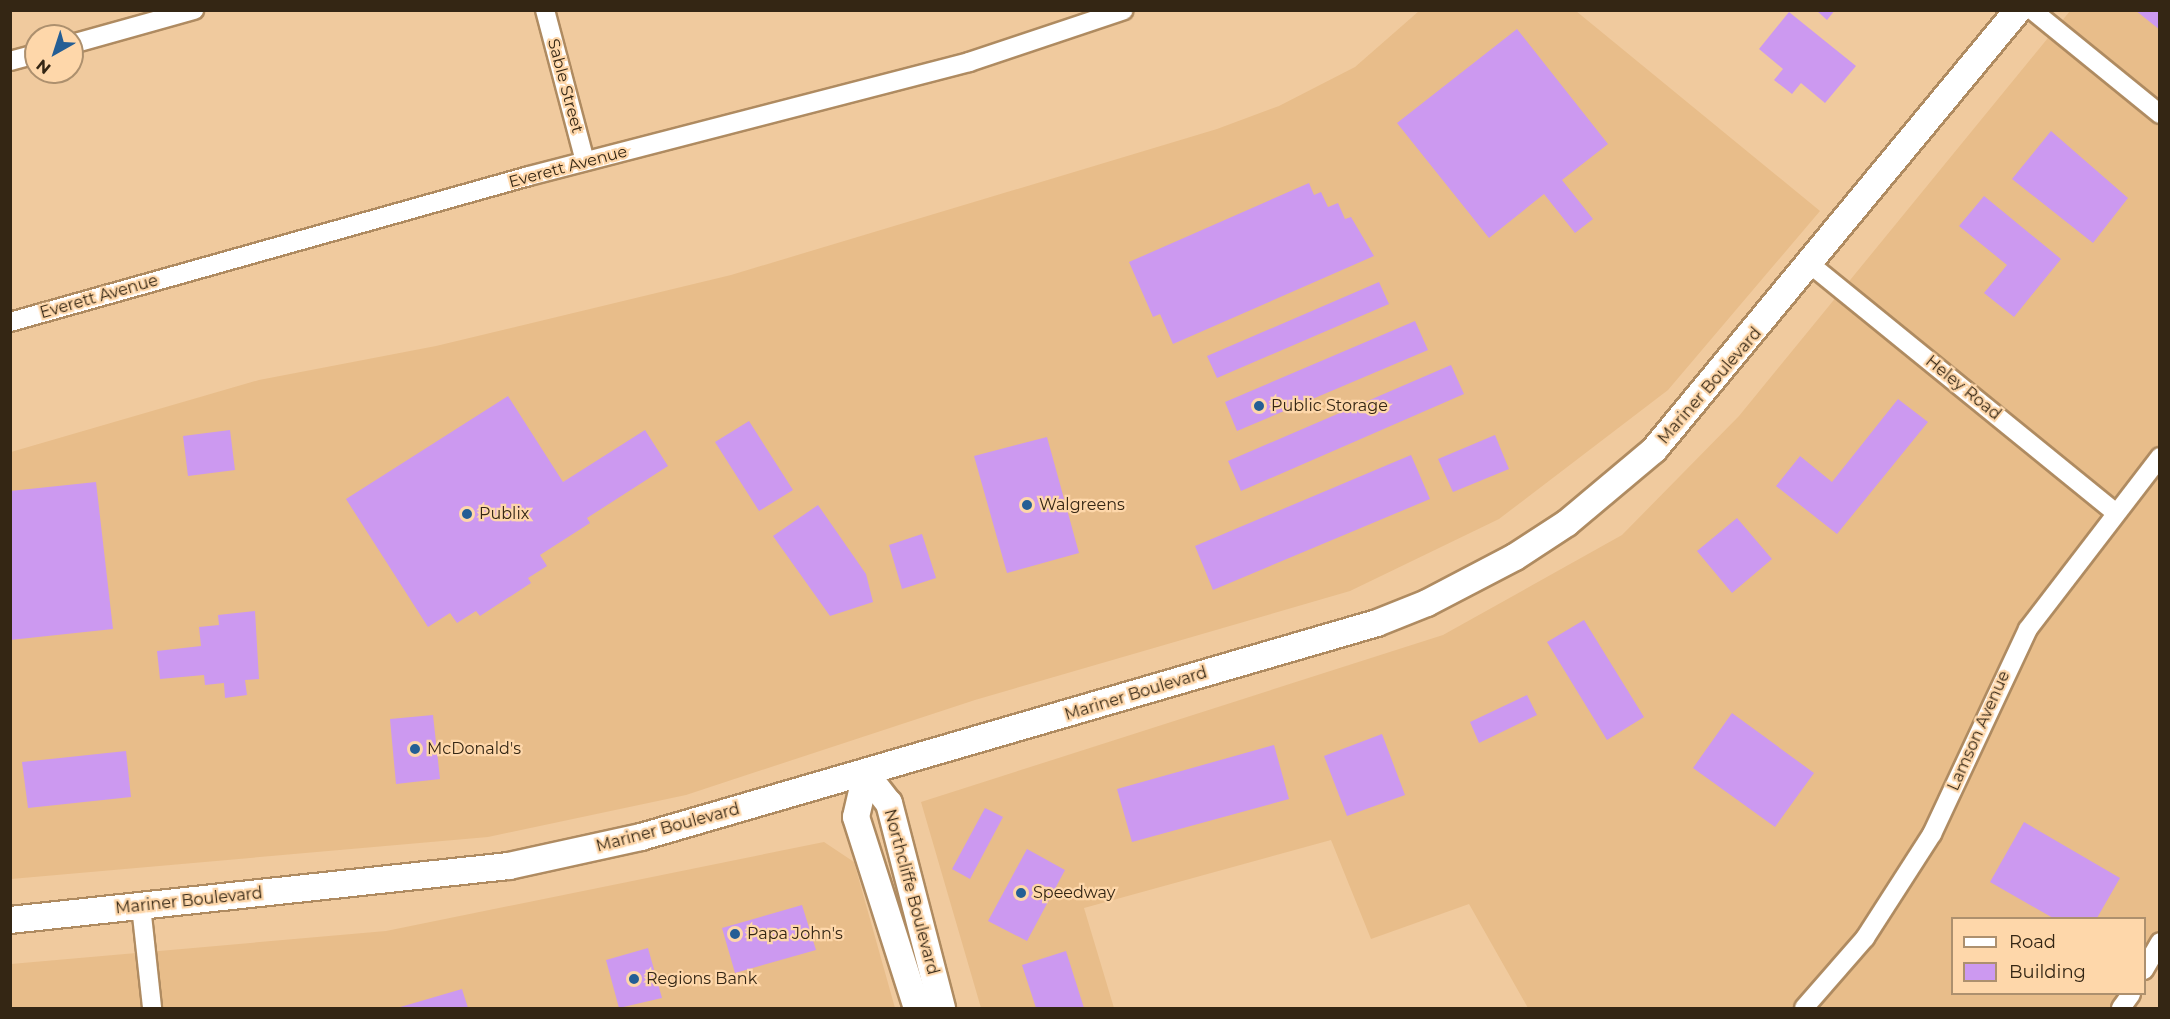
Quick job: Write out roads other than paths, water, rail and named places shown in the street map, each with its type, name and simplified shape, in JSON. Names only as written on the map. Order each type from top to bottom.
[{"type":"main road","name":"Mariner Boulevard","points":[[10,920],[509,866],[641,837],[866,774],[1377,623],[1470,582],[1567,523],[1654,450],[1811,265],[2018,10]]},
{"type":"main road","name":"Northcliffe Boulevard","points":[[866,774],[856,817],[917,1008]]},
{"type":"main road","name":"Northcliffe Boulevard","points":[[866,774],[889,803],[942,1008]]},
{"type":"street","points":[[84,41],[194,10]]},
{"type":"street","name":"Sable Street","points":[[545,10],[585,162]]},
{"type":"street","name":"Everett Avenue","points":[[10,322],[585,162],[969,62],[1124,10]]},
{"type":"street","points":[[2032,10],[2160,114]]},
{"type":"street","name":"Heley Road","points":[[1811,265],[2115,512]]},
{"type":"street","name":"Lamson Avenue","points":[[1804,1008],[1900,887],[1959,779],[2028,628],[2115,512],[2160,457]]},
{"type":"street","points":[[141,906],[152,1008]]},
{"type":"street","points":[[2146,968],[2160,942]]},
{"type":"street","points":[[2121,1008],[2130,995]]},
{"type":"place","name":"Public Storage","points":[[1259,406]]},
{"type":"place","name":"Walgreens","points":[[1027,505]]},
{"type":"place","name":"Publix","points":[[467,514]]},
{"type":"place","name":"McDonald's","points":[[415,749]]},
{"type":"place","name":"Speedway","points":[[1021,893]]},
{"type":"place","name":"Papa John's","points":[[735,934]]},
{"type":"place","name":"Regions Bank","points":[[634,979]]}]
